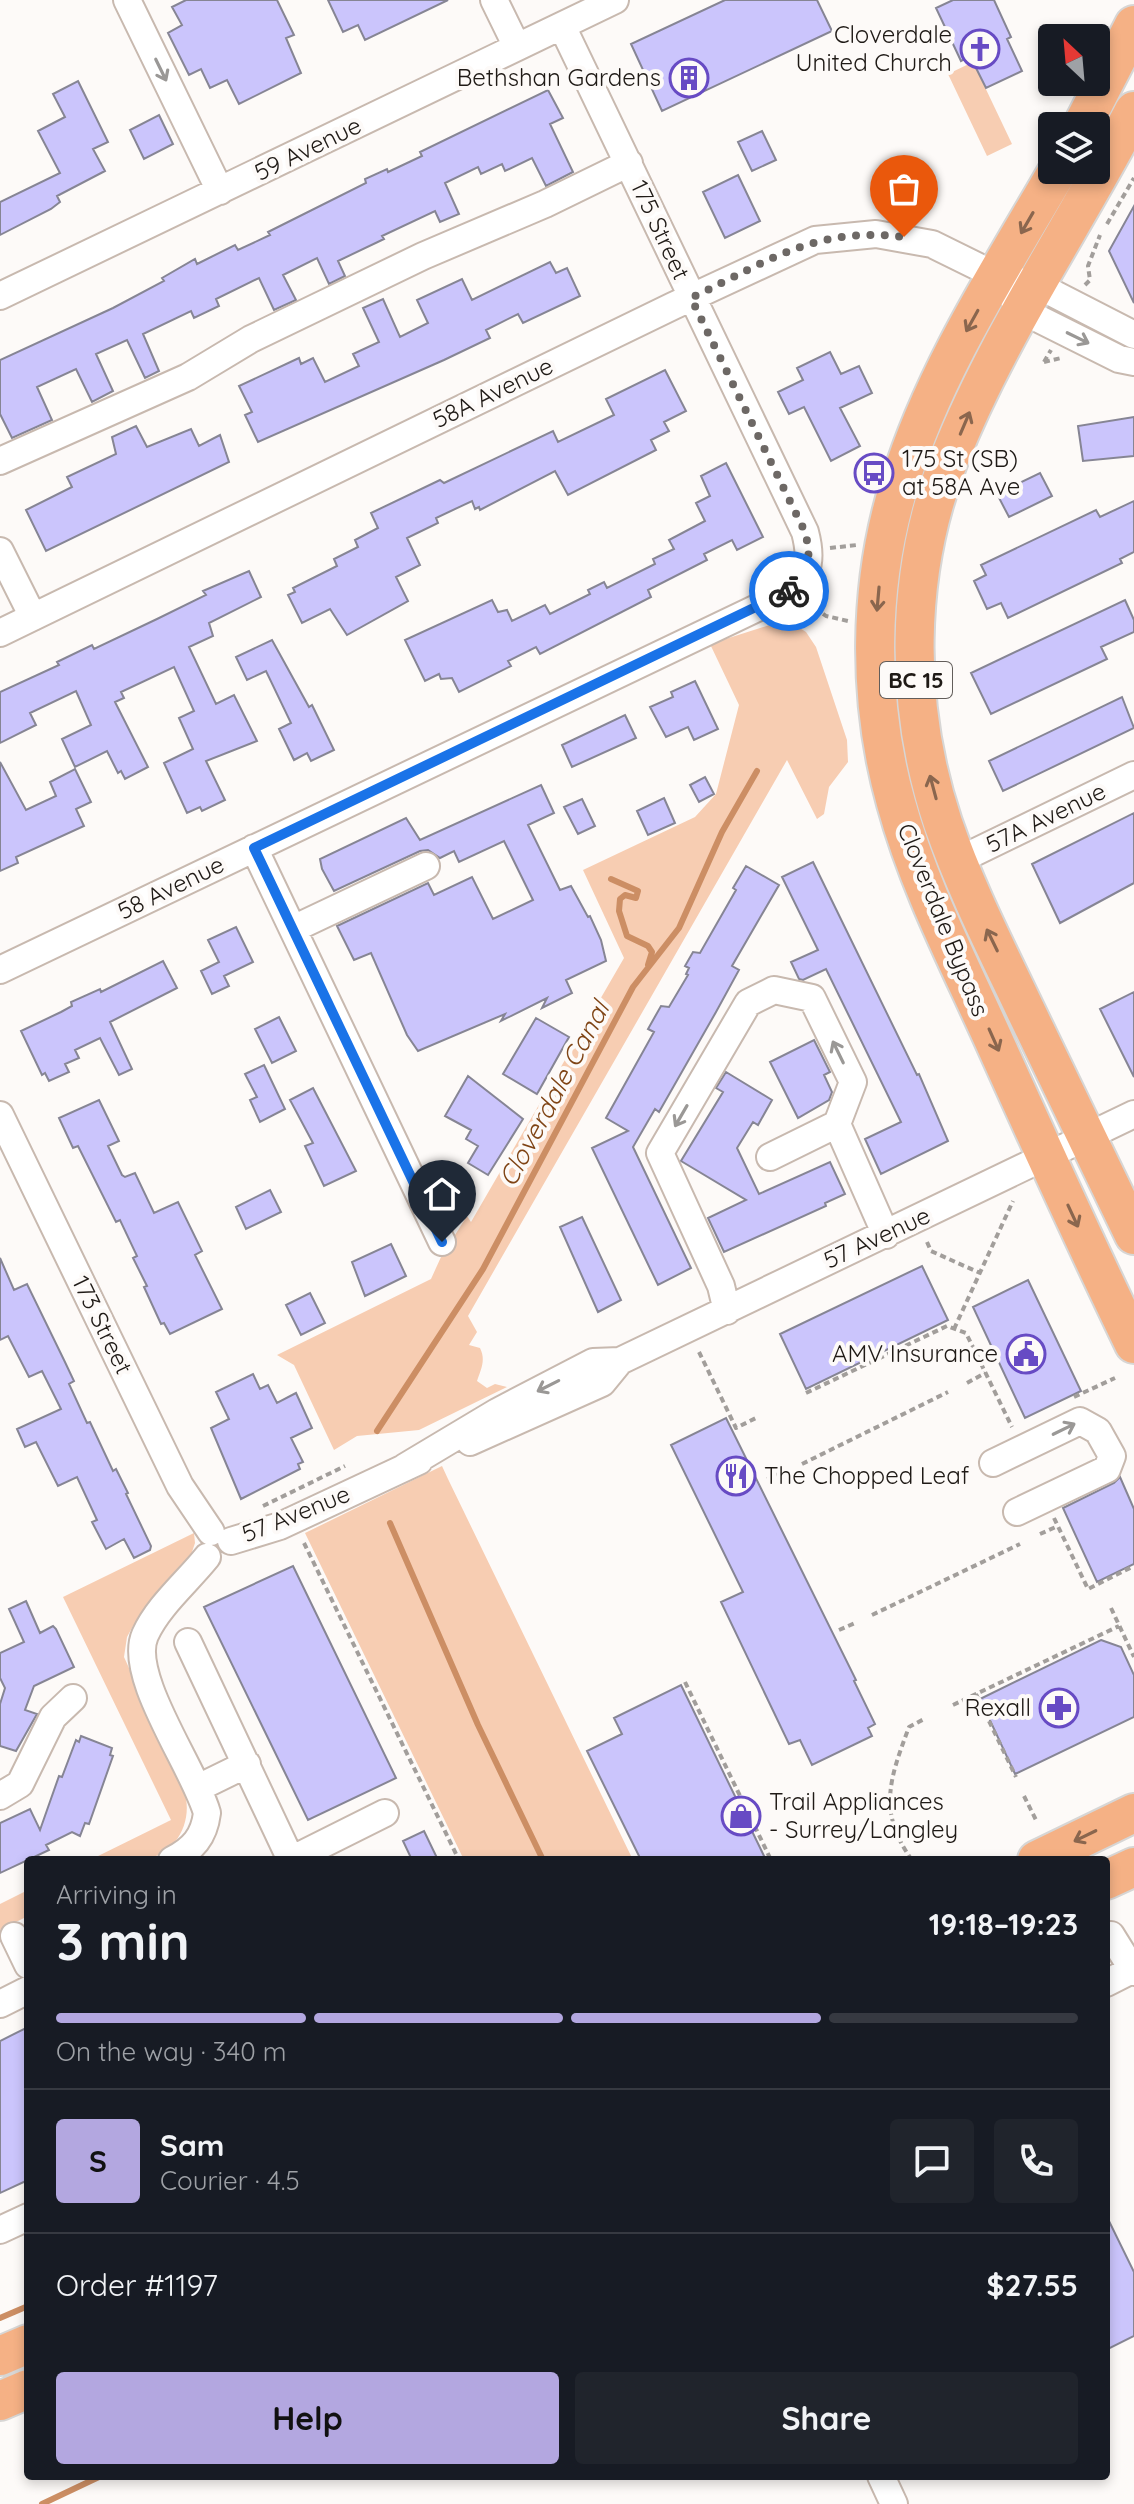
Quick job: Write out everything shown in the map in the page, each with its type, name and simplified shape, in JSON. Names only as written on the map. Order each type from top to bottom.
[{"type":"highway","points":[[1089,112],[1134,25]]},
{"type":"highway","name":"Cloverdale Bypass","points":[[1134,111],[973,403],[949,459],[921,563],[914,641],[922,744],[939,811],[957,861],[1134,1235]]},
{"type":"highway","name":"Cloverdale Bypass","points":[[1050,184],[942,377],[900,482],[882,561],[877,601],[878,696],[896,803],[917,866],[1046,1156],[1134,1344]]},
{"type":"highway","points":[[1045,1856],[1134,1813]]},
{"type":"highway","points":[[1110,1878],[1134,1867]]},
{"type":"highway","points":[[0,2356],[24,2346]]},
{"type":"highway","points":[[0,2401],[24,2391]]},
{"type":"street","points":[[127,0],[220,191]]},
{"type":"street","points":[[494,0],[517,47]]},
{"type":"street","name":"59 Avenue","points":[[0,296],[615,0]]},
{"type":"street","name":"175 Street","points":[[562,26],[805,532],[810,550],[808,567]]},
{"type":"street","points":[[0,461],[188,377],[251,339],[423,256],[545,204],[629,163]]},
{"type":"street","name":"58A Avenue","points":[[0,633],[797,247],[833,237],[904,237],[932,244],[997,276]]},
{"type":"street","points":[[997,276],[1119,359],[1134,362]]},
{"type":"street","points":[[1030,298],[1134,335]]},
{"type":"street","points":[[0,551],[33,617]]},
{"type":"street","name":"58 Avenue","points":[[0,970],[778,598],[794,587],[808,567]]},
{"type":"street","name":"57A Avenue","points":[[957,861],[1134,775]]},
{"type":"street","points":[[254,848],[442,1242]]},
{"type":"street","points":[[293,929],[426,866]]},
{"type":"street","points":[[727,1311],[721,1286],[660,1153],[748,1003],[774,990],[812,998],[853,1082],[837,1124],[770,1157]]},
{"type":"street","name":"57 Avenue","points":[[216,1543],[280,1526],[405,1467],[504,1428],[602,1383],[620,1361],[1134,1114]]},
{"type":"street","name":"173 Street","points":[[0,1115],[180,1486],[216,1543]]},
{"type":"street","points":[[837,1124],[886,1235]]},
{"type":"street","points":[[993,1463],[1080,1421],[1098,1431],[1112,1456],[1107,1469],[1017,1512]]},
{"type":"street","points":[[179,1856],[190,1850],[200,1838],[207,1813],[150,1688],[141,1660],[141,1647],[152,1622],[216,1543]]},
{"type":"street","points":[[188,1642],[289,1856]]},
{"type":"street","points":[[0,1796],[20,1784],[53,1717],[73,1698]]},
{"type":"street","points":[[198,1788],[247,1764]]},
{"type":"street","points":[[299,1856],[385,1813]]},
{"type":"street","points":[[1110,1981],[1133,1970],[1117,1932]]},
{"type":"street","points":[[14,1937],[24,1957]]},
{"type":"street","points":[[0,2004],[24,1992]]},
{"type":"street","points":[[0,2230],[24,2219]]},
{"type":"street","points":[[883,2480],[894,2504]]},
{"type":"path","points":[[1089,280],[1091,255],[1134,178]]},
{"type":"path","points":[[830,548],[859,545]]},
{"type":"path","points":[[807,602],[826,616],[851,622]]},
{"type":"path","points":[[954,1329],[1013,1201]]},
{"type":"path","points":[[927,1242],[931,1251],[980,1273]]},
{"type":"path","points":[[806,1393],[947,1326],[966,1333],[1011,1428]]},
{"type":"path","points":[[699,1352],[736,1428],[756,1418]]},
{"type":"path","points":[[967,1383],[985,1373]]},
{"type":"path","points":[[802,1464],[948,1392]]},
{"type":"path","points":[[253,1509],[345,1466]]},
{"type":"path","points":[[767,1479],[782,1472]]},
{"type":"path","points":[[1053,1515],[1088,1589],[1134,1566]]},
{"type":"path","points":[[1040,1534],[1058,1526]]},
{"type":"path","points":[[304,1543],[457,1856]]},
{"type":"path","points":[[872,1615],[1020,1544]]},
{"type":"path","points":[[1111,1608],[1134,1657]]},
{"type":"path","points":[[839,1630],[855,1623]]},
{"type":"path","points":[[953,1705],[1119,1626]]},
{"type":"path","points":[[685,1682],[769,1856]]},
{"type":"path","points":[[976,1694],[1016,1777]]},
{"type":"path","points":[[910,1856],[891,1817],[889,1792],[909,1727],[926,1718]]},
{"type":"path","points":[[1024,1796],[1037,1822]]},
{"type":"shaded area","points":[[973,62],[1012,144],[987,156],[948,74]]},
{"type":"shaded area","points":[[782,621],[806,632],[816,647],[847,740],[848,762],[829,787],[824,814],[817,819],[787,760],[468,1316],[477,1332],[469,1345],[480,1348],[483,1357],[477,1381],[487,1388],[495,1384],[507,1387],[419,1430],[357,1436],[334,1450],[294,1365],[277,1355],[431,1279],[467,1216],[471,1222],[624,958],[583,870],[695,817],[716,794],[739,705],[710,644]]},
{"type":"shaded area","points":[[442,1466],[631,1856],[462,1856],[305,1533]]},
{"type":"shaded area","points":[[194,1533],[191,1555],[133,1626],[127,1637],[124,1657],[186,1799],[185,1823],[180,1834],[174,1843],[157,1856],[98,1856],[171,1820],[63,1597]]},
{"type":"shaded area","points":[[24,1892],[24,1918],[0,1930],[0,1904]]},
{"type":"building","points":[[186,0],[277,0],[294,35],[286,38],[301,73],[239,104],[227,80],[210,88],[201,69],[189,75],[168,33],[182,25],[172,7]]},
{"type":"building","points":[[328,0],[448,0],[365,40],[358,25],[343,32]]},
{"type":"building","name":"Bethshan Gardens","points":[[725,0],[817,0],[832,31],[662,111],[631,44]]},
{"type":"building","name":"Cloverdale United Church","points":[[953,0],[994,0],[1022,71],[986,88],[970,56],[961,61],[936,8]]},
{"type":"building","points":[[78,81],[108,142],[93,149],[105,171],[57,196],[60,202],[51,209],[0,235],[0,202],[60,173],[38,131],[65,117],[53,94]]},
{"type":"building","points":[[548,90],[563,118],[550,124],[573,172],[546,186],[532,158],[505,171],[502,164],[481,174],[478,167],[445,183],[459,214],[440,222],[435,211],[382,236],[384,239],[338,261],[345,276],[329,284],[317,258],[283,275],[296,300],[274,310],[259,278],[216,299],[219,306],[194,318],[191,311],[143,334],[159,371],[145,378],[127,340],[96,354],[113,391],[92,402],[76,369],[37,387],[52,420],[12,438],[0,414],[0,360],[113,308],[164,281],[162,278],[195,259],[197,264],[235,245],[238,250],[270,235],[268,232],[366,183],[365,179],[422,156],[420,152]]},
{"type":"building","points":[[159,115],[173,144],[144,159],[130,130]]},
{"type":"building","points":[[762,131],[776,160],[752,171],[738,142]]},
{"type":"building","points":[[738,175],[760,221],[725,238],[703,192]]},
{"type":"building","points":[[1134,206],[1134,303],[1109,251]]},
{"type":"building","points":[[550,262],[556,273],[567,268],[580,296],[523,323],[518,314],[486,330],[490,338],[258,442],[245,415],[252,412],[239,386],[299,358],[301,364],[313,358],[325,382],[359,366],[353,354],[379,342],[363,308],[383,299],[400,337],[428,323],[417,300],[462,279],[472,300]]},
{"type":"building","points":[[830,352],[841,374],[859,366],[872,393],[840,408],[860,446],[831,461],[804,407],[789,414],[778,392],[803,380],[797,368]]},
{"type":"building","points":[[665,370],[686,411],[664,422],[669,431],[651,440],[656,450],[568,495],[555,471],[480,510],[479,507],[475,509],[472,501],[436,518],[438,523],[407,538],[420,565],[396,577],[408,601],[347,635],[330,609],[302,623],[288,595],[295,592],[293,588],[337,566],[334,559],[358,547],[355,540],[378,528],[371,513],[440,480],[444,483],[553,431],[558,442],[614,415],[606,399]]},
{"type":"building","points":[[1134,417],[1134,456],[1083,461],[1078,426]]},
{"type":"building","points":[[136,426],[147,447],[191,429],[199,446],[220,435],[229,462],[46,551],[26,510],[72,487],[67,477],[116,454],[112,437]]},
{"type":"building","points":[[726,463],[763,537],[737,550],[732,540],[704,554],[707,560],[648,590],[651,597],[540,654],[536,647],[508,661],[511,666],[459,692],[452,678],[441,679],[439,674],[425,681],[405,640],[492,600],[498,612],[507,610],[512,621],[545,605],[550,614],[590,594],[588,590],[604,582],[607,588],[655,564],[653,559],[674,549],[669,540],[705,521],[696,503],[710,496],[701,476]]},
{"type":"building","points":[[1040,473],[1052,496],[1009,517],[997,494]]},
{"type":"building","points":[[1134,501],[1134,552],[1120,559],[1122,563],[1008,618],[1001,603],[987,609],[974,581],[986,575],[981,565],[1096,510],[1100,517]]},
{"type":"building","points":[[249,571],[261,597],[209,623],[213,636],[189,647],[216,704],[234,695],[257,741],[206,761],[225,800],[202,811],[200,807],[187,813],[164,763],[193,749],[179,718],[194,711],[174,667],[121,692],[124,698],[115,702],[148,767],[125,779],[121,771],[118,773],[107,751],[75,767],[62,739],[91,725],[76,691],[30,713],[36,725],[0,743],[0,692],[59,665],[57,662],[92,645],[94,649],[157,619],[206,595],[203,591]]},
{"type":"building","points":[[1125,600],[1134,620],[1134,632],[1101,647],[1107,659],[991,714],[971,673]]},
{"type":"building","points":[[272,640],[309,707],[312,705],[334,750],[311,761],[307,753],[294,760],[279,729],[291,723],[266,671],[247,680],[236,657]]},
{"type":"building","points":[[695,681],[718,729],[694,740],[688,727],[666,737],[650,707],[673,697],[671,692]]},
{"type":"building","points":[[1122,697],[1134,728],[1003,791],[989,761]]},
{"type":"building","points":[[625,715],[636,738],[572,767],[562,745]]},
{"type":"building","points":[[0,762],[26,810],[56,796],[50,782],[75,769],[91,802],[76,809],[84,826],[16,857],[18,863],[0,871]]},
{"type":"building","points":[[705,777],[714,794],[699,802],[690,785]]},
{"type":"building","points":[[541,785],[554,813],[528,825],[560,890],[571,886],[590,916],[606,961],[566,980],[572,993],[542,1008],[547,998],[501,1021],[505,1014],[418,1051],[407,1035],[371,953],[354,960],[337,926],[428,883],[434,895],[472,877],[493,919],[533,900],[504,841],[459,862],[454,851],[440,858],[428,850],[420,851],[334,891],[320,859],[406,818],[420,840]]},
{"type":"building","points":[[664,798],[675,823],[648,835],[637,811]]},
{"type":"building","points":[[582,799],[595,826],[578,834],[564,807]]},
{"type":"building","points":[[1134,813],[1134,883],[1060,923],[1032,864]]},
{"type":"building","points":[[813,862],[919,1074],[948,1141],[881,1174],[865,1139],[901,1122],[826,969],[803,980],[799,979],[791,962],[818,950],[782,877]]},
{"type":"building","points":[[746,866],[779,885],[732,966],[739,970],[716,1012],[659,1112],[655,1109],[633,1147],[691,1268],[658,1285],[592,1148],[628,1131],[606,1118],[654,1032],[648,1029],[661,1006],[669,1007],[688,975],[689,968],[685,966],[693,952],[700,953]]},
{"type":"building","points":[[236,927],[253,962],[224,976],[229,986],[212,994],[201,971],[219,962],[208,940]]},
{"type":"building","points":[[163,961],[177,988],[110,1022],[132,1069],[119,1075],[100,1038],[75,1050],[79,1058],[65,1064],[69,1072],[49,1081],[45,1073],[42,1075],[21,1031],[72,1006],[71,1002],[100,989],[101,992]]},
{"type":"building","points":[[1134,992],[1134,1077],[1100,1009]]},
{"type":"building","points":[[279,1017],[296,1051],[272,1063],[255,1029]]},
{"type":"building","points":[[536,1018],[569,1037],[537,1094],[503,1074]]},
{"type":"building","points":[[814,1040],[830,1072],[824,1075],[832,1092],[829,1100],[798,1118],[770,1062]]},
{"type":"building","points":[[264,1065],[285,1109],[260,1122],[250,1100],[257,1097],[245,1074]]},
{"type":"building","points":[[726,1072],[772,1100],[758,1125],[753,1122],[737,1148],[759,1194],[830,1162],[845,1194],[825,1203],[826,1206],[724,1252],[708,1218],[746,1200],[681,1161],[723,1092],[716,1088]]},
{"type":"building","points":[[468,1076],[523,1119],[488,1175],[468,1163],[478,1146],[466,1139],[471,1130],[445,1116]]},
{"type":"building","points":[[313,1088],[356,1171],[324,1186],[305,1146],[313,1143],[290,1100]]},
{"type":"building","points":[[99,1100],[119,1141],[108,1146],[122,1175],[125,1177],[135,1173],[154,1213],[178,1202],[202,1251],[195,1255],[222,1309],[170,1334],[164,1323],[161,1324],[144,1287],[147,1286],[133,1258],[137,1256],[120,1220],[116,1222],[78,1146],[73,1148],[59,1118]]},
{"type":"building","points":[[270,1190],[281,1212],[246,1229],[236,1207]]},
{"type":"building","points":[[582,1217],[621,1300],[598,1312],[560,1227]]},
{"type":"building","points":[[391,1244],[406,1276],[365,1296],[352,1262]]},
{"type":"building","points":[[0,1258],[14,1290],[27,1284],[74,1381],[69,1384],[87,1423],[90,1422],[113,1471],[116,1469],[128,1493],[151,1546],[150,1550],[134,1558],[124,1539],[106,1549],[92,1522],[97,1520],[77,1477],[58,1486],[36,1442],[25,1447],[17,1429],[61,1409],[42,1371],[29,1377],[8,1336],[0,1340]]},
{"type":"building","points":[[922,1266],[948,1320],[806,1389],[780,1334]]},
{"type":"building","points":[[1028,1280],[1081,1391],[1025,1418],[973,1307]]},
{"type":"building","points":[[310,1293],[325,1323],[301,1335],[286,1305]]},
{"type":"building","points":[[253,1374],[260,1389],[268,1385],[277,1403],[296,1393],[312,1428],[291,1438],[303,1462],[298,1464],[300,1469],[241,1499],[211,1428],[229,1419],[216,1392]]},
{"type":"building","points":[[726,1418],[875,1724],[868,1728],[872,1736],[812,1765],[800,1740],[789,1744],[721,1602],[743,1592],[671,1445]]},
{"type":"building","points":[[1120,1477],[1134,1509],[1134,1564],[1097,1582],[1063,1508],[1114,1483]]},
{"type":"building","points":[[293,1566],[396,1778],[308,1820],[204,1607]]},
{"type":"building","points":[[26,1601],[40,1633],[53,1626],[56,1629],[74,1667],[34,1686],[25,1710],[37,1714],[16,1751],[0,1746],[0,1704],[5,1688],[0,1678],[0,1653],[24,1642],[9,1609]]},
{"type":"building","name":"Rexall","points":[[1101,1640],[1121,1647],[1134,1675],[1134,1717],[1015,1774],[980,1699]]},
{"type":"building","points":[[681,1685],[764,1856],[639,1856],[587,1751],[622,1734],[614,1718]]},
{"type":"building","points":[[81,1736],[112,1748],[110,1755],[113,1756],[89,1824],[85,1823],[80,1836],[72,1832],[46,1845],[49,1850],[36,1856],[24,1856],[24,1862],[0,1873],[0,1823],[30,1809],[40,1830],[59,1776],[62,1777],[76,1740],[79,1742]]},
{"type":"building","points":[[424,1831],[436,1856],[410,1856],[403,1841]]},
{"type":"building","points":[[24,2029],[24,2182],[0,2193],[0,2041]]},
{"type":"building","points":[[1110,2223],[1134,2272],[1134,2336],[1110,2348]]},
{"type":"waterway","name":"Cloverdale Canal","points":[[377,1431],[483,1269],[633,987],[679,928],[722,832],[757,771]]},
{"type":"waterway","points":[[611,879],[638,891],[636,898],[625,895],[620,899],[619,911],[627,936],[648,946],[652,952],[648,965]]},
{"type":"waterway","name":"Cloverdale Canal","points":[[390,1523],[478,1725],[541,1856]]},
{"type":"waterway","name":"Cloverdale Canal","points":[[0,2318],[24,2308]]},
{"type":"waterway","points":[[42,2504],[93,2480]]},
{"type":"way so far","points":[[789,591],[804,577],[808,567],[810,550],[805,532],[691,298],[815,240],[876,234],[904,237]]},
{"type":"place","name":"Cloverdale United Church","points":[[980,49]]},
{"type":"place","name":"Bethshan Gardens","points":[[689,78]]},
{"type":"place","name":"175 St (SB) at 58A Ave","points":[[874,473]]},
{"type":"place","name":"AMV Insurance","points":[[1026,1354]]},
{"type":"place","name":"The Chopped Leaf","points":[[736,1476]]},
{"type":"place","name":"Rexall","points":[[1059,1708]]},
{"type":"place","name":"Trail Appliances - Surrey/Langley","points":[[741,1816]]},
{"type":"route","points":[[442,1242],[254,848],[789,591]]}]
